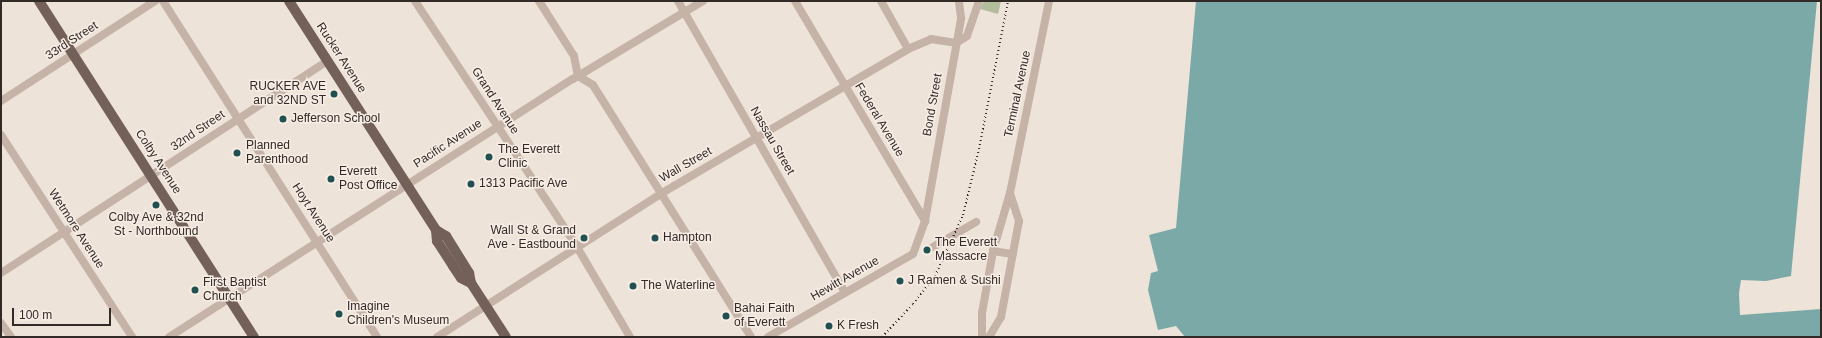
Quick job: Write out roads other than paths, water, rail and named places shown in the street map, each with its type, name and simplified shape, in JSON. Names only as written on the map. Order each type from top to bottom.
[{"type":"main road","name":"Colby Avenue","points":[[39,1],[254,337]]},
{"type":"main road","name":"Rucker Avenue","points":[[289,1],[436,230],[437,241],[461,278],[471,283],[505,337]]},
{"type":"street","name":"33rd Street","points":[[1,101],[156,1]]},
{"type":"street","name":"Hoyt Avenue","points":[[163,1],[377,337]]},
{"type":"street","name":"Grand Avenue","points":[[414,1],[577,248],[630,337]]},
{"type":"street","points":[[539,1],[574,56],[578,76],[593,85],[751,337]]},
{"type":"street","name":"Nassau Street","points":[[678,1],[845,293]]},
{"type":"street","name":"Pacific Avenue","points":[[169,337],[578,76],[703,1]]},
{"type":"street","name":"Federal Avenue","points":[[795,1],[924,221]]},
{"type":"street","points":[[881,1],[908,49]]},
{"type":"street","name":"Bond Street","points":[[924,221],[961,18],[959,1]]},
{"type":"street","points":[[956,43],[967,36],[979,1]]},
{"type":"street","name":"Terminal Avenue","points":[[982,337],[982,313],[993,251],[1010,193],[1049,1]]},
{"type":"street","name":"Wall Street","points":[[437,337],[662,193],[908,49],[931,39],[956,43]]},
{"type":"street","name":"32nd Street","points":[[1,273],[152,177],[328,61]]},
{"type":"street","name":"Wetmore Avenue","points":[[1,134],[132,337]]},
{"type":"street","name":"Terminal Avenue","points":[[989,337],[1001,317],[1019,221],[1010,193]]},
{"type":"street","name":"Hewitt Avenue","points":[[768,337],[913,254],[924,221]]},
{"type":"street","points":[[933,247],[976,222]]},
{"type":"street","points":[[993,251],[1012,254]]},
{"type":"street","points":[[1,323],[11,337]]},
{"type":"water","points":[[1196,1],[1817,1],[1791,276],[1766,281],[1741,280],[1739,293],[1740,315],[1821,309],[1821,337],[1185,337],[1176,326],[1158,330],[1148,290],[1151,273],[1158,271],[1149,235],[1176,228]]},
{"type":"railway","points":[[882,337],[913,304],[935,276],[963,215],[979,149],[1008,1]]},
{"type":"place","name":"RUCKER AVE and 32ND ST","points":[[334,94]]},
{"type":"place","name":"Jefferson School","points":[[283,119]]},
{"type":"place","name":"Planned Parenthood","points":[[237,153]]},
{"type":"place","name":"The Everett Clinic","points":[[489,157]]},
{"type":"place","name":"Everett Post Office","points":[[331,179]]},
{"type":"place","name":"1313 Pacific Ave","points":[[471,184]]},
{"type":"place","name":"Colby Ave & 32nd St - Northbound","points":[[156,205]]},
{"type":"place","name":"Wall St & Grand Ave - Eastbound","points":[[584,238]]},
{"type":"place","name":"Hampton","points":[[655,238]]},
{"type":"place","name":"The Everett Massacre","points":[[927,250]]},
{"type":"place","name":"J Ramen & Sushi","points":[[900,281]]},
{"type":"place","name":"The Waterline","points":[[633,286]]},
{"type":"place","name":"First Baptist Church","points":[[195,290]]},
{"type":"place","name":"Imagine Children's Museum","points":[[339,314]]},
{"type":"place","name":"Bahai Faith of Everett","points":[[726,316]]},
{"type":"place","name":"K Fresh","points":[[829,326]]}]
